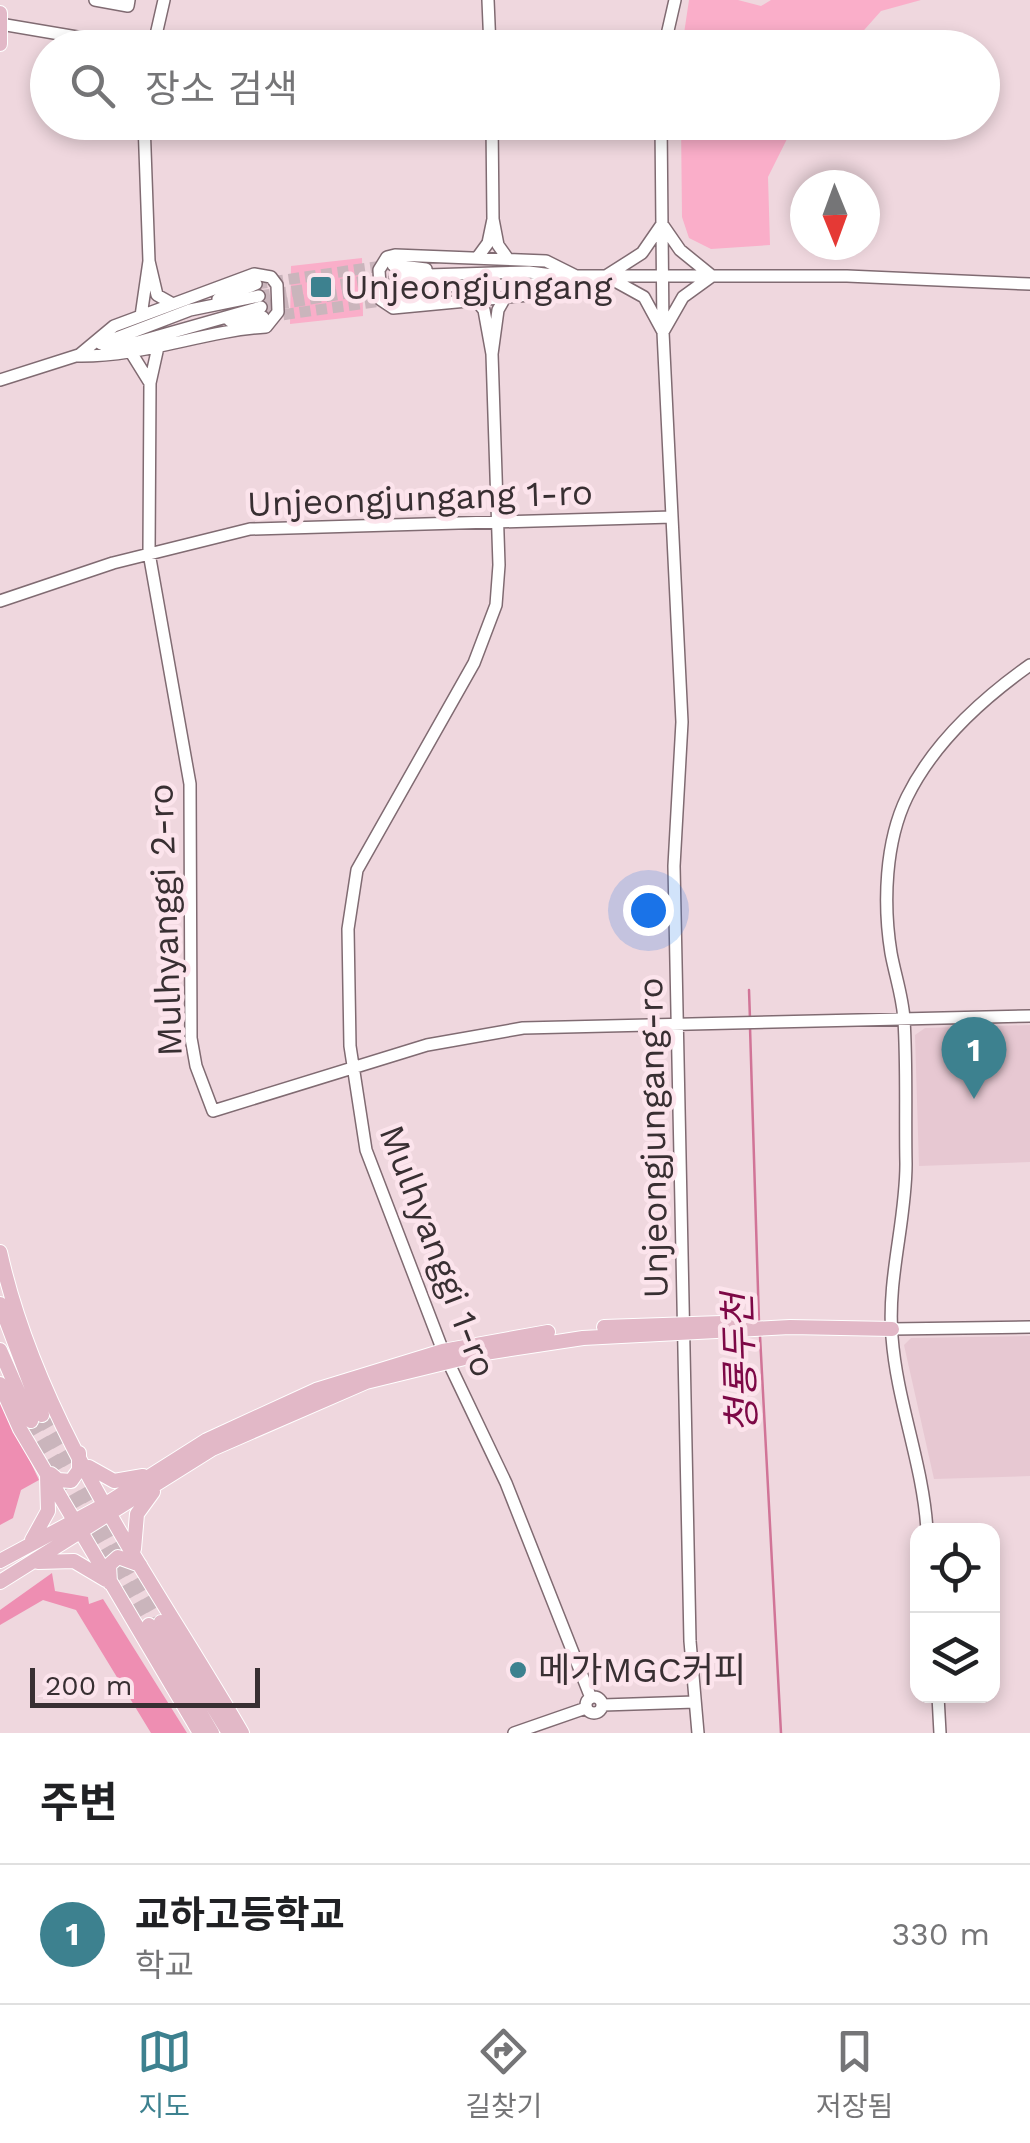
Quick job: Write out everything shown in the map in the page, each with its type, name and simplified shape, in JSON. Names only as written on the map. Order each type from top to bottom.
[{"type":"main road","points":[[0,13],[0,44]]},
{"type":"main road","points":[[0,1252],[27,1348],[82,1458],[242,1733]]},
{"type":"main road","points":[[0,1304],[37,1418],[0,1350]]},
{"type":"main road","points":[[0,1582],[207,1440],[316,1390],[531,1334],[686,1329],[722,1323],[732,1328],[892,1329]]},
{"type":"main road","points":[[0,1384],[20,1429],[200,1733]]},
{"type":"main road","points":[[82,1458],[103,1478],[114,1481],[162,1474]]},
{"type":"main road","points":[[46,1470],[58,1480],[71,1480],[82,1458]]},
{"type":"main road","points":[[30,1542],[48,1511],[46,1470]]},
{"type":"main road","points":[[134,1550],[137,1514],[162,1474]]},
{"type":"main road","points":[[0,1561],[30,1542],[78,1526]]},
{"type":"main road","points":[[110,1583],[109,1565],[118,1558],[133,1559],[145,1569]]},
{"type":"main road","points":[[32,1562],[74,1561],[110,1583]]},
{"type":"main road","points":[[212,1733],[155,1623],[229,1733]]},
{"type":"street","points":[[95,0],[128,6],[129,0]]},
{"type":"street","points":[[157,30],[164,0]]},
{"type":"street","points":[[488,0],[489,30]]},
{"type":"street","points":[[668,30],[675,0]]},
{"type":"street","points":[[0,24],[36,30]]},
{"type":"street","points":[[141,316],[149,260],[145,140]]},
{"type":"street","points":[[492,140],[493,219],[498,245],[508,259]]},
{"type":"street","name":"Unjeongjungang-ro","points":[[661,140],[663,332],[682,722],[674,866],[698,1733]]},
{"type":"street","points":[[477,258],[488,243],[493,219]]},
{"type":"street","points":[[606,276],[642,253],[662,224],[680,250],[712,276]]},
{"type":"street","points":[[395,254],[546,261],[576,276],[530,296],[394,308],[381,300],[378,270],[387,256],[395,254]]},
{"type":"street","points":[[149,260],[157,295],[173,304]]},
{"type":"street","points":[[254,274],[271,277],[276,284],[278,312],[266,327],[132,354],[80,356],[114,326],[254,274]]},
{"type":"street","points":[[560,276],[528,284],[394,282],[460,274],[1030,284]]},
{"type":"street","points":[[606,276],[644,297],[663,332]]},
{"type":"street","points":[[663,332],[684,297],[712,276]]},
{"type":"street","points":[[492,354],[498,310],[506,296]]},
{"type":"street","points":[[475,300],[484,310],[492,354]]},
{"type":"street","points":[[0,380],[191,326],[260,301],[190,310],[118,334],[80,356]]},
{"type":"street","name":"Mulhyanggi 2-ro","points":[[158,346],[150,383],[149,553],[190,784],[191,1038],[196,1066],[213,1111],[427,1045],[508,1030],[1030,1016]]},
{"type":"street","points":[[132,354],[150,383]]},
{"type":"street","name":"Mulhyanggi 1-ro","points":[[492,354],[498,585],[485,641],[358,870],[348,929],[352,1068],[366,1150],[445,1356],[506,1483],[593,1703]]},
{"type":"street","name":"Unjeongjungang 1-ro","points":[[0,601],[212,536],[296,525],[672,517]]},
{"type":"street","points":[[926,1523],[923,1475],[896,1372],[892,1329],[894,1255],[906,1168],[904,1017],[890,949],[887,894],[893,836],[907,796],[946,738],[995,690],[1030,665]]},
{"type":"street","points":[[892,1329],[1030,1327]]},
{"type":"street","points":[[514,1733],[593,1703],[695,1702]]},
{"type":"street","points":[[938,1703],[940,1733]]},
{"type":"shaded area","points":[[689,0],[738,0],[761,6],[771,0],[921,0],[881,11],[864,30],[685,30]]},
{"type":"shaded area","points":[[681,140],[786,140],[768,177],[770,245],[711,249],[689,238],[682,217]]},
{"type":"shaded area","points":[[362,258],[363,316],[290,324],[291,266]]},
{"type":"shaded area","points":[[1030,1025],[1030,1162],[919,1166],[915,1035],[925,1028]]},
{"type":"shaded area","points":[[1030,1336],[1030,1476],[934,1479],[904,1345],[911,1338]]},
{"type":"shaded area","points":[[0,1398],[39,1480],[21,1490],[13,1518],[0,1525]]},
{"type":"shaded area","points":[[52,1573],[55,1591],[88,1597],[89,1604],[103,1599],[187,1733],[151,1733],[76,1610],[43,1600],[0,1625],[0,1610]]},
{"type":"waterway","name":"청룡두천","points":[[749,990],[750,1019]]},
{"type":"waterway","name":"청룡두천","points":[[750,1027],[759,1323]]},
{"type":"waterway","name":"청룡두천","points":[[760,1336],[781,1733]]},
{"type":"tunnel","points":[[256,284],[389,265]]},
{"type":"tunnel","points":[[259,296],[386,278]]},
{"type":"tunnel","points":[[261,307],[385,287]]},
{"type":"tunnel","points":[[267,317],[388,300]]},
{"type":"tunnel","points":[[42,1415],[161,1622]]},
{"type":"tunnel","points":[[31,1421],[149,1625]]},
{"type":"place","name":"Unjeongjungang","points":[[321,287]]},
{"type":"place","name":"교하고등학교","points":[[974,1099]]},
{"type":"place","name":"메가MGC커피","points":[[518,1670]]}]
